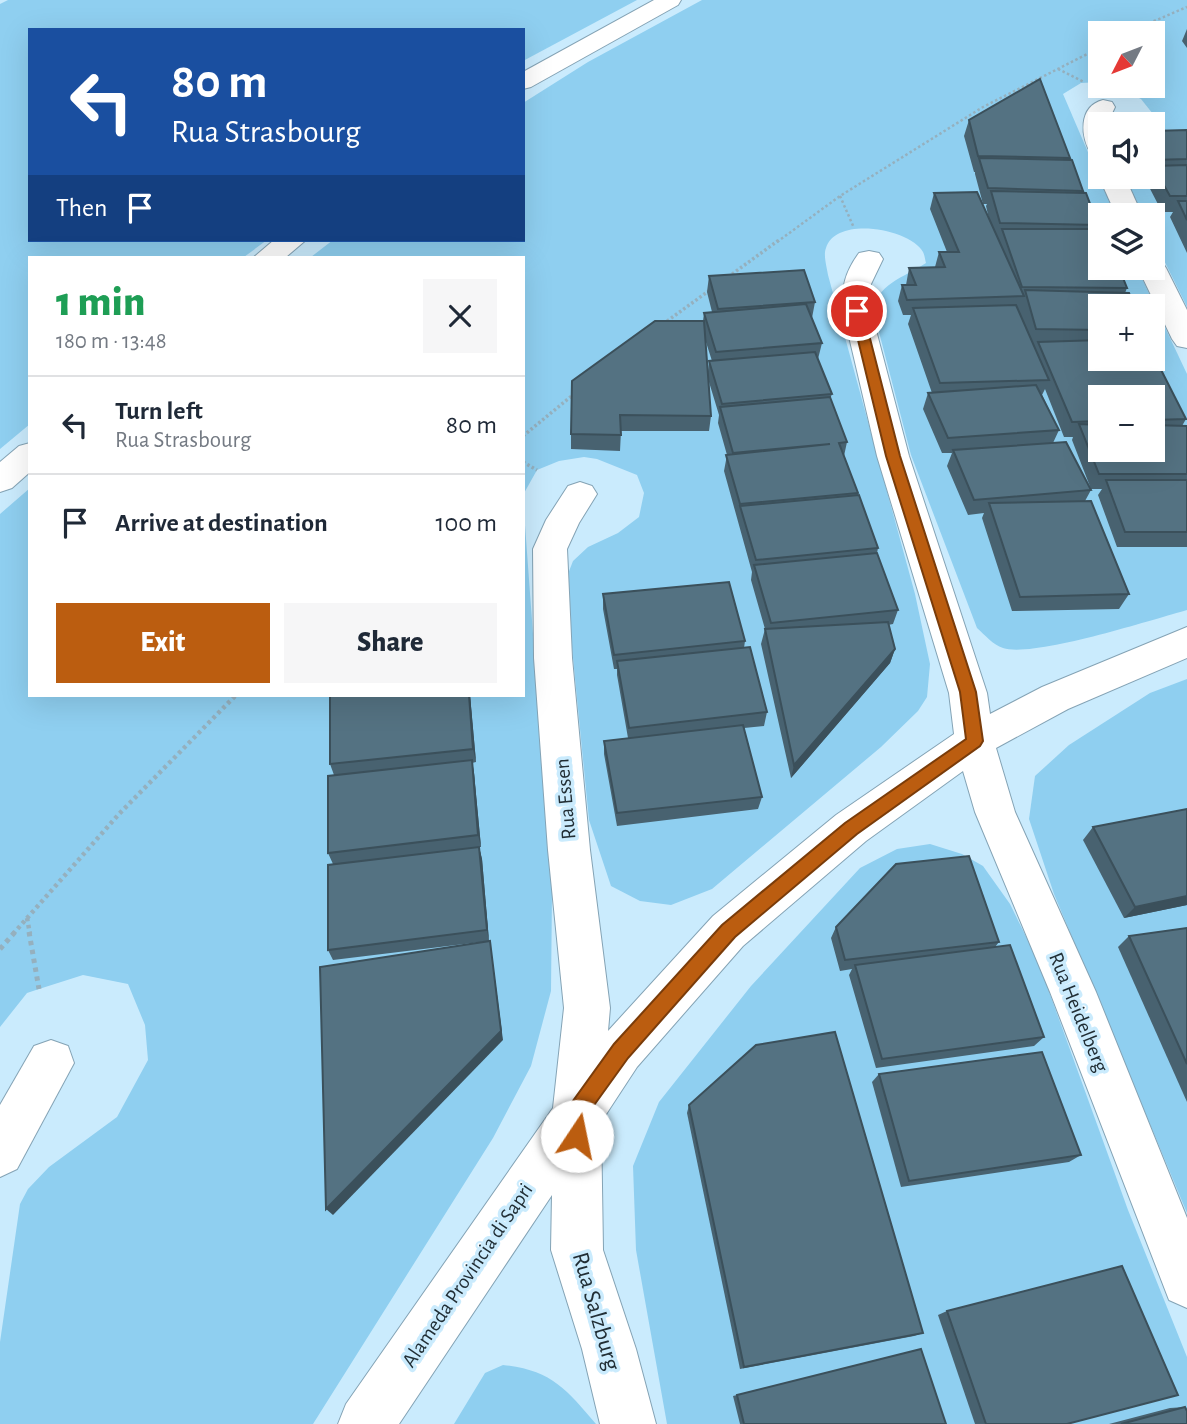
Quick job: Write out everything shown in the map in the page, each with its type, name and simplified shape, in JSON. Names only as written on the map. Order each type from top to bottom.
[{"type":"street","points":[[525,81],[581,47],[670,0]]},
{"type":"street","points":[[1099,112],[1103,107]]},
{"type":"street","points":[[269,256],[289,242]]},
{"type":"street","name":"Rua Heidelberg","points":[[869,259],[859,271],[855,290],[857,311],[893,456],[968,692],[974,741],[995,812],[1073,992],[1187,1282]]},
{"type":"street","points":[[1158,280],[1187,339]]},
{"type":"street","points":[[0,480],[28,456]]},
{"type":"street","name":"Rua Essen","points":[[577,1112],[587,1008],[569,850],[554,672],[550,549],[562,520],[580,494]]},
{"type":"street","name":"Alameda Provincia di Sapri","points":[[366,1424],[621,1051],[729,931],[851,828],[974,741],[1055,698],[1187,642]]},
{"type":"street","points":[[0,1152],[51,1063]]},
{"type":"street","name":"Rua Salzburg","points":[[577,1112],[578,1250],[609,1349],[628,1424]]},
{"type":"path","points":[[1154,21],[1187,7]]},
{"type":"path","points":[[723,280],[840,196],[983,107],[1088,54]]},
{"type":"path","points":[[1058,69],[1085,83]]},
{"type":"path","points":[[840,196],[854,228]]},
{"type":"path","points":[[655,329],[712,288]]},
{"type":"path","points":[[525,434],[583,387]]},
{"type":"path","points":[[525,464],[537,470]]},
{"type":"path","points":[[0,948],[119,814],[234,697]]},
{"type":"path","points":[[27,918],[39,989]]},
{"type":"shaded area","points":[[8,0],[637,0],[525,60],[525,28],[28,28],[28,242],[264,242],[245,256],[28,256],[28,426],[0,449],[0,4]]},
{"type":"shaded area","points":[[702,0],[1187,0],[1187,307],[1165,262],[1165,203],[1136,203],[1130,189],[1165,189],[1165,112],[1151,112],[1139,98],[1166,98],[1166,21],[1088,21],[1088,83],[1081,83],[1063,94],[1088,152],[1088,189],[1104,189],[1110,203],[1088,203],[1088,280],[1143,280],[1149,294],[1088,294],[1088,371],[1165,371],[1165,327],[1187,374],[1187,610],[1065,643],[1018,650],[999,647],[977,628],[911,455],[874,313],[875,303],[885,289],[926,263],[924,253],[916,244],[890,232],[874,229],[844,231],[833,238],[826,248],[828,275],[915,594],[930,664],[927,697],[918,711],[881,747],[712,889],[671,905],[640,901],[611,886],[589,820],[566,579],[573,561],[588,547],[618,533],[639,517],[644,493],[637,475],[597,459],[584,457],[559,461],[537,470],[525,491],[525,256],[312,256],[330,242],[525,242],[525,102],[588,62]]},
{"type":"shaded area","points":[[28,490],[28,697],[525,697],[525,525],[552,892],[551,991],[531,1066],[493,1138],[313,1424],[0,1424],[0,1342],[20,1204],[28,1189],[49,1167],[117,1117],[148,1060],[145,1025],[128,984],[83,975],[27,993],[0,1027],[0,514]]},
{"type":"shaded area","points":[[1187,679],[1187,1213],[1054,894],[1029,819],[1035,776],[1069,745],[1150,693]]},
{"type":"shaded area","points":[[930,844],[962,854],[983,866],[1010,904],[1038,961],[1128,1210],[1187,1357],[1187,1424],[667,1424],[636,1250],[633,1166],[659,1102],[751,986],[860,868],[897,849]]},
{"type":"shaded area","points":[[503,1365],[534,1371],[556,1383],[596,1424],[454,1424],[485,1373]]},
{"type":"building","points":[[1040,79],[1070,158],[978,156],[969,120]]},
{"type":"building","points":[[1187,130],[1187,159],[1165,160],[1165,131]]},
{"type":"building","points":[[979,158],[1072,160],[1083,191],[988,188]]},
{"type":"building","points":[[1187,165],[1187,196],[1170,196],[1165,187],[1165,166]]},
{"type":"building","points":[[991,191],[1086,193],[1090,203],[1088,225],[1000,223]]},
{"type":"building","points":[[977,192],[1024,296],[907,300],[902,285],[916,285],[909,268],[945,267],[939,252],[959,252],[934,193]]},
{"type":"building","points":[[1178,201],[1187,201],[1187,220]]},
{"type":"building","points":[[1002,229],[1088,229],[1088,280],[1124,280],[1127,288],[1022,287]]},
{"type":"building","points":[[804,270],[815,302],[718,309],[709,276]]},
{"type":"building","points":[[1025,290],[1129,294],[1088,294],[1088,330],[1036,329]]},
{"type":"building","points":[[806,304],[822,343],[716,352],[704,313]]},
{"type":"building","points":[[1016,305],[1049,380],[940,383],[913,308]]},
{"type":"building","points":[[655,321],[704,321],[711,416],[620,415],[621,435],[571,434],[572,381]]},
{"type":"building","points":[[1088,340],[1088,371],[1162,371],[1186,419],[1165,420],[1165,385],[1088,385],[1088,421],[1072,422],[1038,342]]},
{"type":"building","points":[[815,352],[832,394],[722,404],[709,361]]},
{"type":"building","points":[[1036,385],[1059,430],[948,438],[928,393]]},
{"type":"building","points":[[830,397],[847,442],[839,443],[858,493],[740,504],[726,455],[830,444],[733,453],[720,407]]},
{"type":"building","points":[[1079,424],[1088,424],[1088,446]]},
{"type":"building","points":[[1165,425],[1187,426],[1187,474],[1099,474],[1094,462],[1165,462]]},
{"type":"building","points":[[1066,442],[1091,490],[974,500],[953,450]]},
{"type":"building","points":[[1106,480],[1187,480],[1187,532],[1125,532]]},
{"type":"building","points":[[859,495],[878,548],[756,560],[740,506]]},
{"type":"building","points":[[1091,501],[1129,594],[1020,597],[989,503]]},
{"type":"building","points":[[877,553],[898,610],[771,623],[754,565]]},
{"type":"building","points":[[729,582],[745,641],[614,655],[603,594]]},
{"type":"building","points":[[888,622],[895,649],[794,765],[765,629]]},
{"type":"building","points":[[750,647],[767,712],[629,728],[617,661]]},
{"type":"building","points":[[330,697],[469,697],[473,749],[330,764]]},
{"type":"building","points":[[743,725],[762,797],[617,813],[604,741]]},
{"type":"building","points":[[472,760],[478,835],[328,853],[328,776]]},
{"type":"building","points":[[1187,809],[1187,896],[1135,907],[1093,827]]},
{"type":"building","points":[[479,847],[487,930],[328,950],[328,865]]},
{"type":"building","points":[[969,856],[999,942],[845,960],[836,927],[896,864]]},
{"type":"building","points":[[1187,928],[1187,1064],[1129,936]]},
{"type":"building","points":[[490,941],[501,1031],[326,1209],[320,967]]},
{"type":"building","points":[[1010,945],[1044,1037],[882,1059],[855,965]]},
{"type":"building","points":[[835,1032],[923,1333],[744,1367],[689,1105],[756,1045]]},
{"type":"building","points":[[1042,1052],[1081,1155],[909,1181],[879,1074]]},
{"type":"building","points":[[1122,1266],[1178,1395],[1067,1424],[986,1424],[947,1311]]},
{"type":"building","points":[[921,1349],[946,1424],[744,1424],[737,1395]]},
{"type":"building","points":[[1185,1407],[1187,1424],[1121,1424]]},
{"type":"route","points":[[577,1136],[577,1112],[621,1051],[729,931],[851,828],[974,741],[968,692],[893,456],[857,311]]}]
